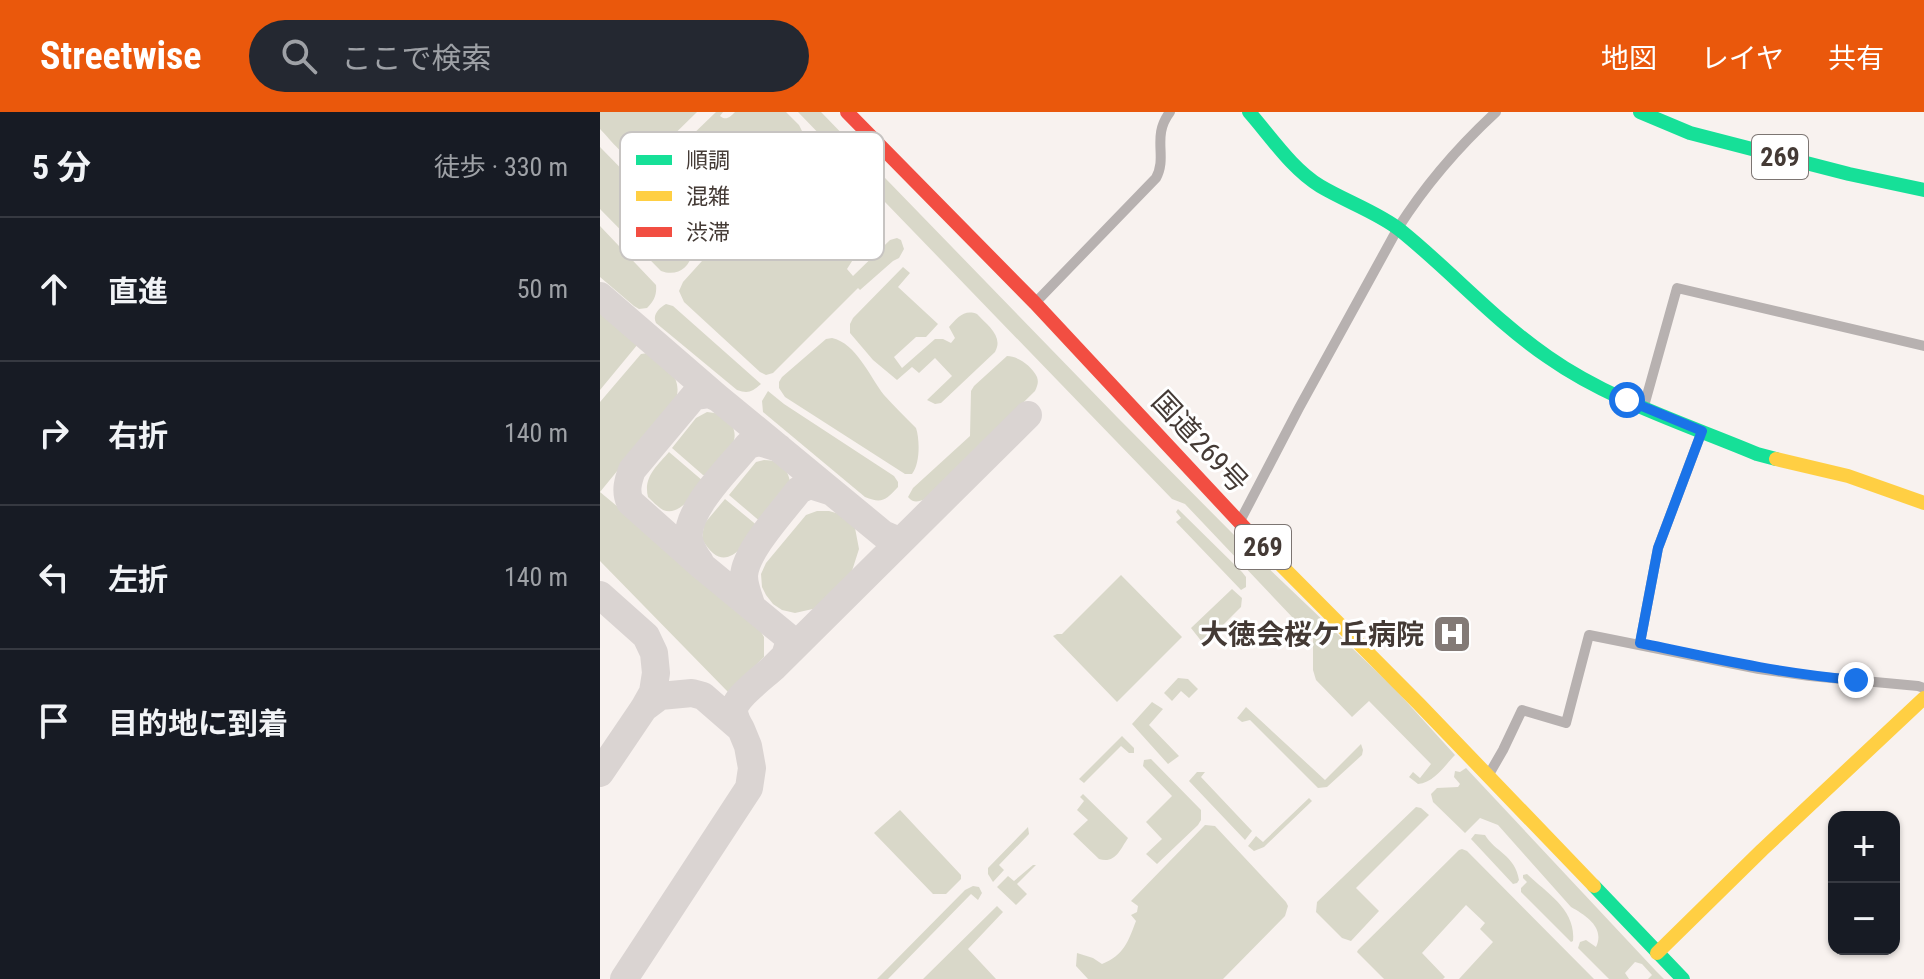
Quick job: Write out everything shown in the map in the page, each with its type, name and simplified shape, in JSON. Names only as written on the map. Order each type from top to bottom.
[{"type":"main road","name":"国道269号","points":[[847,112],[867,132]]},
{"type":"main road","points":[[1249,112],[1298,168],[1318,185],[1398,228],[1504,324],[1549,358],[1588,381],[1757,454],[1848,476],[1924,503]]},
{"type":"main road","name":"269","points":[[1640,112],[1704,137],[1924,190]]},
{"type":"main road","name":"国道269号","points":[[884,150],[1035,303],[1239,523],[1683,979]]},
{"type":"main road","points":[[1657,953],[1772,839],[1924,698]]},
{"type":"street","points":[[1035,303],[1156,178],[1160,170],[1161,127],[1170,112]]},
{"type":"street","points":[[1239,523],[1299,408],[1416,199],[1462,144],[1496,112]]},
{"type":"street","points":[[1644,406],[1677,288],[1924,346]]},
{"type":"street","points":[[1640,643],[1658,548],[1702,431]]},
{"type":"street","points":[[1488,776],[1522,710],[1566,723],[1589,635],[1759,669],[1924,688]]},
{"type":"shaded area","points":[[600,112],[697,112],[677,132],[620,132],[620,150],[600,129]]},
{"type":"shaded area","points":[[716,112],[723,112],[720,116],[726,118],[735,112],[786,112],[802,132],[695,132]]},
{"type":"shaded area","points":[[798,112],[821,112],[840,132],[817,132]]},
{"type":"shaded area","points":[[600,147],[620,167],[620,229],[600,209]]},
{"type":"shaded area","points":[[884,177],[1240,541],[1394,688],[1455,755],[1439,773],[1418,784],[1409,777],[1413,772],[1420,778],[1431,764],[1369,701],[1352,717],[1316,680],[1313,639],[1185,504],[1172,499],[884,201]]},
{"type":"shaded area","points":[[600,226],[620,247],[620,260],[632,260],[656,285],[652,303],[647,308],[639,309],[600,277]]},
{"type":"shaded area","points":[[890,240],[901,240],[904,249],[899,258],[860,290],[858,288],[773,373],[766,375],[684,302],[679,291],[703,260],[853,260],[847,269],[853,276],[869,260],[884,260],[884,246]]},
{"type":"shaded area","points":[[650,260],[690,260],[681,270],[661,271]]},
{"type":"shaded area","points":[[903,267],[910,273],[898,287],[938,324],[926,337],[916,337],[894,357],[902,368],[935,339],[951,343],[955,338],[949,327],[965,314],[977,314],[996,336],[995,352],[941,403],[927,400],[952,376],[935,358],[919,373],[912,367],[897,380],[873,360],[850,333],[853,318]]},
{"type":"shaded area","points":[[666,304],[673,306],[761,384],[750,392],[737,390],[656,323],[657,312]]},
{"type":"shaded area","points":[[600,312],[638,344],[600,390]]},
{"type":"shaded area","points":[[826,339],[841,341],[855,353],[884,395],[916,428],[917,464],[912,474],[905,474],[785,397],[779,388],[782,377]]},
{"type":"shaded area","points":[[648,353],[675,378],[676,399],[600,492],[600,402],[641,354]]},
{"type":"shaded area","points":[[1007,356],[1020,360],[1032,369],[1038,379],[1035,391],[925,499],[912,500],[908,497],[913,488],[970,436],[971,391]]},
{"type":"shaded area","points":[[768,391],[894,476],[898,487],[883,500],[865,497],[763,412],[762,401]]},
{"type":"shaded area","points":[[707,412],[727,418],[734,438],[723,458],[707,475],[703,475],[672,448],[696,418]]},
{"type":"shaded area","points":[[669,452],[703,481],[681,507],[670,511],[653,502],[647,490],[652,472]]},
{"type":"shaded area","points":[[756,462],[776,462],[784,468],[791,489],[762,523],[729,495]]},
{"type":"shaded area","points":[[600,492],[755,621],[764,637],[764,657],[728,692],[600,561]]},
{"type":"shaded area","points":[[725,499],[759,527],[739,550],[725,557],[710,550],[702,539],[704,524]]},
{"type":"shaded area","points":[[1178,509],[1242,572],[1246,577],[1246,587],[1241,590],[1176,522],[1181,518],[1176,512]]},
{"type":"shaded area","points":[[817,511],[843,515],[855,528],[859,549],[851,574],[817,608],[795,613],[782,610],[766,595],[761,574],[766,563],[806,515]]},
{"type":"shaded area","points":[[1121,575],[1182,637],[1117,702],[1053,636],[1062,634]]},
{"type":"shaded area","points":[[1232,589],[1242,598],[1241,607],[1207,641],[1202,642],[1191,628]]},
{"type":"shaded area","points":[[1178,678],[1188,679],[1198,689],[1189,698],[1181,691],[1172,701],[1164,693]]},
{"type":"shaded area","points":[[1152,702],[1163,709],[1149,725],[1179,756],[1168,764],[1132,724]]},
{"type":"shaded area","points":[[1246,707],[1325,780],[1361,744],[1362,755],[1327,787],[1318,788],[1250,720],[1242,722],[1237,718]]},
{"type":"shaded area","points":[[1122,736],[1134,748],[1134,753],[1121,746],[1084,783],[1079,779]]},
{"type":"shaded area","points":[[1151,759],[1201,810],[1198,825],[1157,864],[1146,854],[1162,839],[1146,822],[1172,796],[1143,766],[1144,760]]},
{"type":"shaded area","points":[[1466,768],[1664,979],[1648,979],[1652,975],[1642,964],[1635,962],[1625,973],[1629,979],[1609,979],[1578,948],[1580,942],[1586,940],[1596,947],[1598,934],[1593,923],[1571,907],[1498,825],[1480,818],[1465,833],[1433,802],[1431,794],[1437,788],[1458,787],[1460,784],[1454,777],[1455,771]]},
{"type":"shaded area","points":[[1197,772],[1205,772],[1201,777],[1252,831],[1245,840],[1189,781]]},
{"type":"shaded area","points":[[1083,794],[1128,838],[1109,860],[1099,859],[1073,834],[1088,820],[1077,810],[1084,801],[1080,797]]},
{"type":"shaded area","points":[[1309,798],[1312,801],[1264,847],[1254,851],[1248,846],[1256,836],[1263,842]]},
{"type":"shaded area","points":[[1416,807],[1429,815],[1356,888],[1379,911],[1351,941],[1342,938],[1316,912],[1317,902]]},
{"type":"shaded area","points":[[900,810],[961,875],[961,879],[946,894],[933,894],[874,833]]},
{"type":"shaded area","points":[[1205,825],[1215,826],[1286,902],[1285,916],[1223,979],[1088,979],[1076,966],[1077,953],[1102,964],[1120,952],[1136,921],[1131,915],[1137,912],[1138,906],[1131,901]]},
{"type":"shaded area","points":[[1028,827],[1029,834],[999,865],[1004,870],[993,882],[988,868]]},
{"type":"shaded area","points":[[1475,834],[1485,835],[1509,859],[1517,872],[1517,883],[1513,884],[1471,839]]},
{"type":"shaded area","points":[[1462,849],[1594,979],[1459,979],[1493,942],[1480,929],[1485,923],[1466,905],[1422,953],[1445,977],[1443,979],[1384,979],[1358,950]]},
{"type":"shaded area","points":[[1036,865],[1017,884],[1027,894],[1016,905],[997,887],[1008,876],[1014,881]]},
{"type":"shaded area","points":[[1527,874],[1565,911],[1573,930],[1573,941],[1521,892],[1527,882],[1523,875]]},
{"type":"shaded area","points":[[979,887],[982,893],[978,900],[971,894],[888,979],[877,979],[965,890]]},
{"type":"shaded area","points":[[997,906],[1003,912],[968,949],[996,979],[923,979]]},
{"type":"taxiway","points":[[600,296],[718,398]]},
{"type":"taxiway","points":[[785,656],[788,637],[702,566],[628,498],[632,470],[694,396],[709,394],[718,398],[883,534],[897,540],[905,537]]},
{"type":"taxiway","points":[[741,729],[734,710],[745,693],[1028,415]]},
{"type":"taxiway","points":[[700,562],[689,539],[694,515],[701,502],[748,445],[759,442],[779,448]]},
{"type":"taxiway","points":[[752,607],[744,576],[758,543],[799,490],[810,485],[832,492]]},
{"type":"taxiway","points":[[600,595],[646,636],[654,653],[656,673],[653,692],[600,773]]},
{"type":"taxiway","points":[[624,979],[749,788],[752,768],[741,729],[703,696],[692,693],[660,696],[644,708]]},
{"type":"traffic: fast","points":[[1249,112],[1291,162],[1310,179],[1400,230],[1509,327],[1548,357],[1623,399],[1776,459]]},
{"type":"traffic: fast","points":[[1640,112],[1690,133],[1924,190]]},
{"type":"traffic: fast","points":[[1594,886],[1683,979]]},
{"type":"traffic: slow","points":[[1776,459],[1848,476],[1924,503]]},
{"type":"traffic: slow","points":[[1257,541],[1594,886]]},
{"type":"traffic: slow","points":[[1657,953],[1924,698]]},
{"type":"traffic: jam","points":[[847,112],[867,132]]},
{"type":"traffic: jam","points":[[884,150],[1035,303],[1257,541]]},
{"type":"place","name":"大徳会桜ケ丘病院","points":[[1452,634]]},
{"type":"route","points":[[1627,400],[1702,431],[1658,548],[1640,643],[1759,669],[1856,680]]}]
